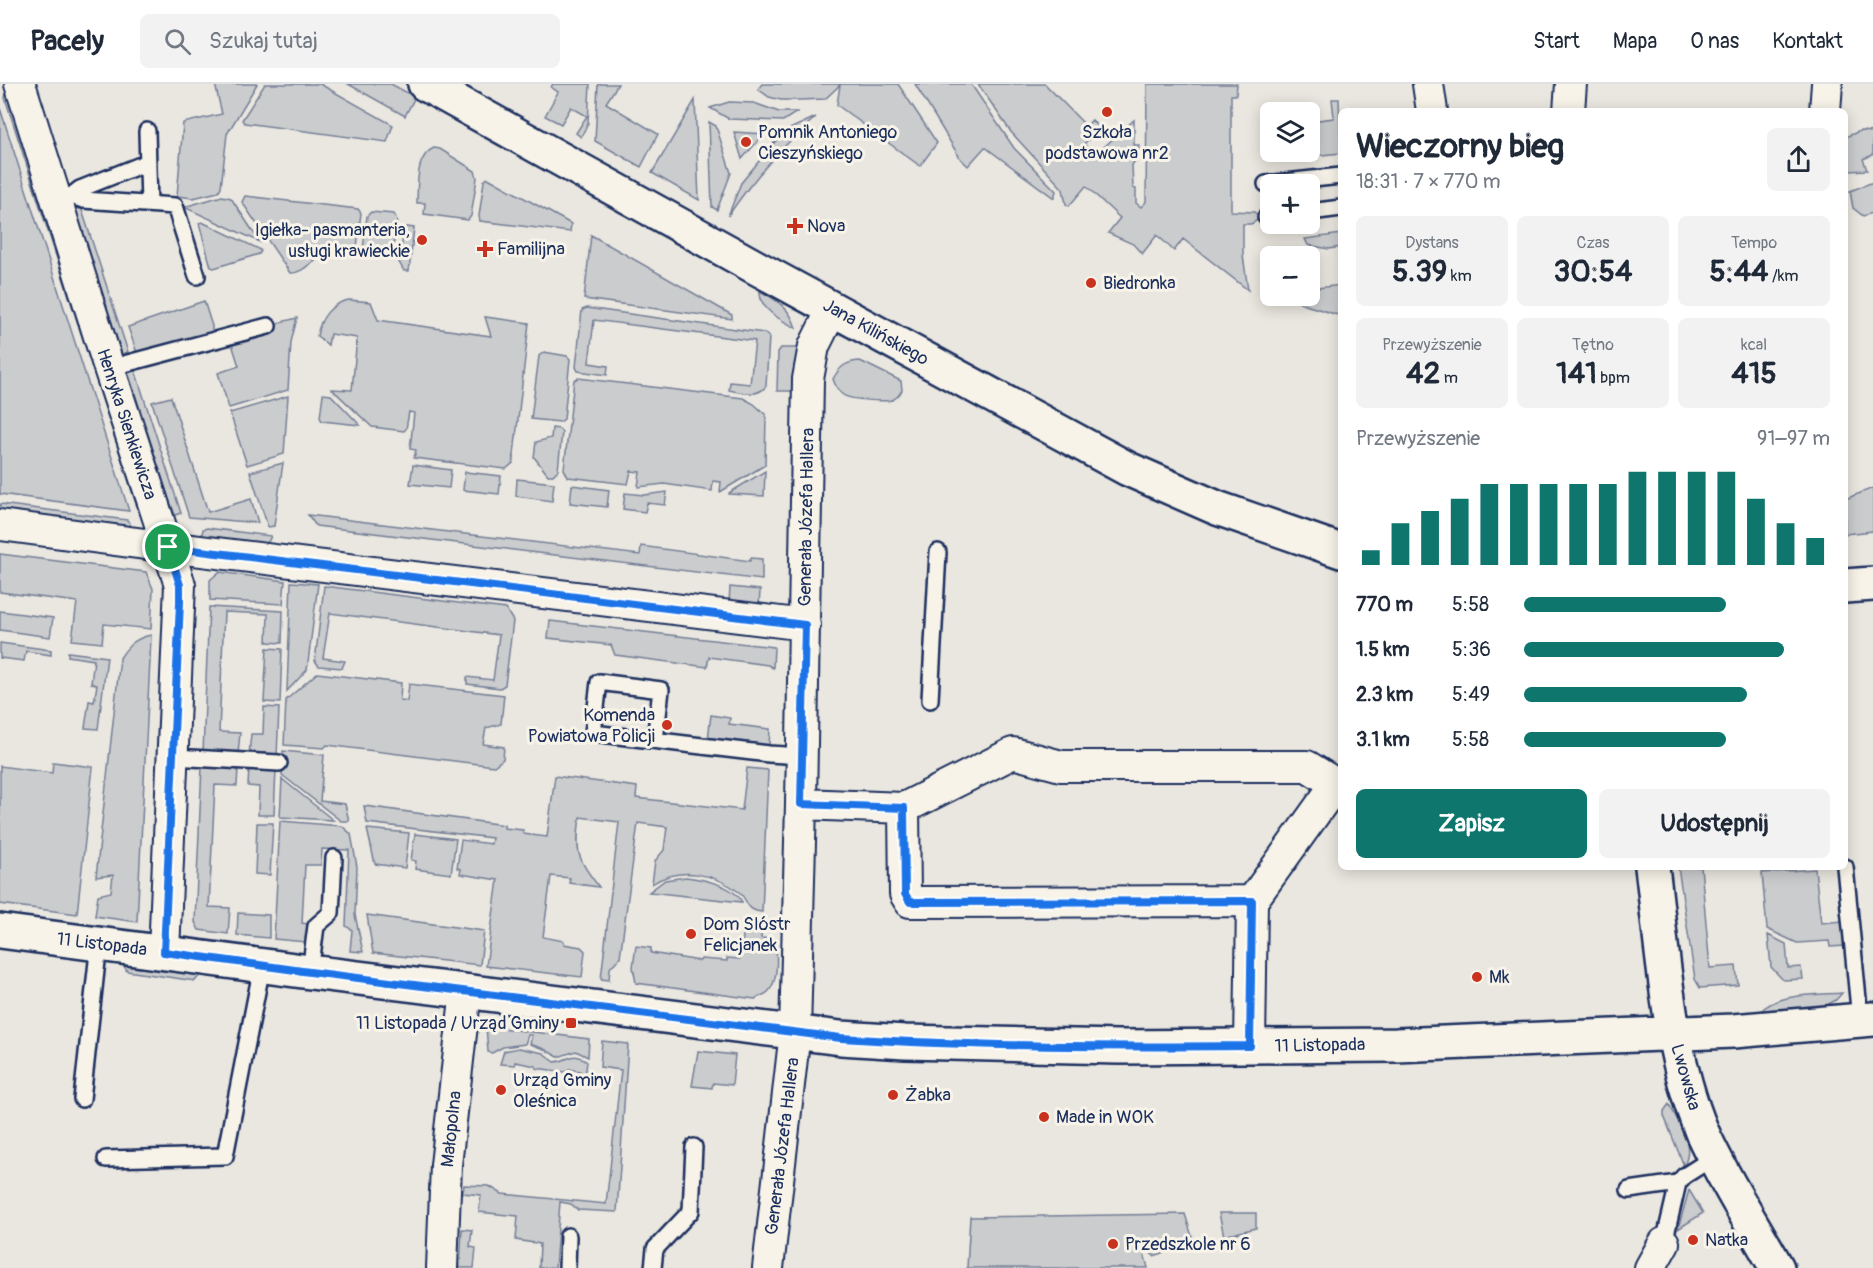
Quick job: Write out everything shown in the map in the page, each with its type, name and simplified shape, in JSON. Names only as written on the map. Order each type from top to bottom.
[{"type":"street","name":"Henryka Sienkiewicza","points":[[20,84],[63,199],[109,368],[180,585],[164,952]]},
{"type":"street","name":"Jana Kilińskiego","points":[[425,84],[1128,469],[1217,508],[1338,550]]},
{"type":"street","points":[[1428,84],[1432,108]]},
{"type":"street","points":[[1569,108],[1570,84]]},
{"type":"street","points":[[1825,108],[1827,84]]},
{"type":"street","name":"Generała Józefa Hallera","points":[[768,1268],[795,1032],[805,625],[808,379],[814,346],[832,308]]},
{"type":"street","points":[[0,525],[805,625]]},
{"type":"street","points":[[1848,586],[1873,584]]},
{"type":"street","points":[[801,804],[904,808],[1013,753],[1061,766],[1307,766],[1338,785],[1252,901],[1250,1046]]},
{"type":"street","points":[[904,808],[905,894],[910,902],[1252,901]]},
{"type":"street","name":"Lwowska","points":[[1652,870],[1674,1034],[1693,1107],[1714,1157],[1777,1268]]},
{"type":"street","name":"11 Listopada","points":[[0,931],[841,1038],[904,1042],[1119,1047],[1396,1045],[1674,1034],[1867,1019]]},
{"type":"street","name":"Małopolna","points":[[442,1268],[444,1209],[466,990]]},
{"type":"lane","points":[[147,131],[149,204]]},
{"type":"lane","points":[[63,199],[80,189],[148,162]]},
{"type":"lane","points":[[1320,178],[1338,176]]},
{"type":"lane","points":[[63,199],[175,206],[196,276]]},
{"type":"lane","points":[[1320,211],[1338,208]]},
{"type":"lane","points":[[109,368],[268,326]]},
{"type":"lane","points":[[930,700],[938,552]]},
{"type":"lane","points":[[655,740],[661,690],[599,682],[592,733],[768,754],[802,756]]},
{"type":"lane","points":[[173,757],[279,763]]},
{"type":"lane","points":[[310,972],[316,926],[331,913],[334,858]]},
{"type":"lane","points":[[1845,870],[1867,1019]]},
{"type":"lane","points":[[82,1099],[99,943]]},
{"type":"lane","points":[[106,1159],[225,1156],[262,966]]},
{"type":"lane","points":[[653,1268],[656,1249],[691,1211],[694,1147]]},
{"type":"lane","points":[[1657,1256],[1678,1183],[1684,1176],[1714,1157]]},
{"type":"lane","points":[[1629,1190],[1678,1183]]},
{"type":"lane","points":[[567,1268],[568,1236]]},
{"type":"shaded area","points":[[215,84],[257,84],[227,134],[221,187],[218,192],[193,198],[177,196],[183,123],[222,114]]},
{"type":"shaded area","points":[[265,84],[320,84],[393,125],[387,142],[245,123],[242,120]]},
{"type":"shaded area","points":[[348,84],[391,84],[415,97],[405,116]]},
{"type":"shaded area","points":[[553,84],[590,84],[588,123],[581,137],[576,133],[587,116],[571,107],[561,124],[545,116],[558,92],[551,87]]},
{"type":"shaded area","points":[[598,84],[618,84],[606,103],[658,134],[641,167],[595,141]]},
{"type":"shaded area","points":[[762,84],[898,84],[937,143],[920,166],[837,105],[840,85],[825,99],[781,100],[769,97],[758,89]]},
{"type":"shaded area","points":[[915,84],[971,84],[1014,148],[1056,191],[1054,198],[985,147],[968,166],[960,158]]},
{"type":"shaded area","points":[[978,84],[1045,84],[1086,126],[1092,120],[1099,129],[1084,144],[1095,155],[1134,120],[1134,145],[1139,145],[1138,157],[1132,165],[1133,188],[1136,189],[1136,203],[1141,207],[1146,202],[1147,84],[1237,84],[1236,95],[1231,95],[1231,211],[1254,212],[1259,216],[1259,219],[1251,224],[1243,224],[1243,255],[1248,290],[1183,239],[1174,251],[1157,235],[1142,254],[1133,244],[1108,233],[1120,218],[1086,186],[1069,206],[1066,204],[1063,189],[1011,132]]},
{"type":"shaded area","points":[[9,92],[141,513],[138,510],[5,98],[6,93]]},
{"type":"shaded area","points":[[1332,99],[1339,99],[1338,153],[1320,155],[1320,120],[1334,118]]},
{"type":"shaded area","points":[[695,100],[699,200],[652,173]]},
{"type":"shaded area","points":[[729,102],[754,103],[779,112],[797,112],[783,121],[729,119],[710,108]]},
{"type":"shaded area","points":[[0,108],[129,511],[0,494]]},
{"type":"shaded area","points":[[816,117],[769,164],[728,216],[741,183],[783,132]]},
{"type":"shaded area","points":[[709,122],[716,126],[731,173],[717,210],[712,207]]},
{"type":"shaded area","points":[[1860,131],[1873,132],[1873,155],[1863,159],[1867,170],[1848,171],[1848,136]]},
{"type":"shaded area","points":[[734,132],[764,134],[742,159]]},
{"type":"shaded area","points":[[434,148],[440,149],[475,171],[477,178],[471,216],[468,220],[424,214],[425,203],[417,203],[419,172],[423,157]]},
{"type":"shaded area","points":[[488,178],[571,224],[570,232],[480,221],[484,181]]},
{"type":"shaded area","points":[[1873,182],[1873,213],[1863,216],[1853,208],[1850,191]]},
{"type":"shaded area","points":[[222,196],[231,198],[260,242],[184,207]]},
{"type":"shaded area","points":[[245,196],[358,209],[361,213],[357,247],[350,251],[324,254],[303,269],[290,273],[242,202]]},
{"type":"shaded area","points":[[81,207],[128,352],[122,354],[75,208]]},
{"type":"shaded area","points":[[371,212],[394,214],[397,220],[392,254],[389,256],[365,253],[363,250],[367,216]]},
{"type":"shaded area","points":[[202,222],[261,251],[259,254],[211,267],[199,223]]},
{"type":"shaded area","points":[[414,228],[409,271],[404,271],[399,262],[404,229]]},
{"type":"shaded area","points":[[1338,234],[1338,248],[1329,249],[1308,245],[1305,239]]},
{"type":"shaded area","points":[[591,235],[732,315],[732,319],[584,299]]},
{"type":"shaded area","points":[[1338,285],[1338,315],[1308,306],[1320,306],[1320,288]]},
{"type":"shaded area","points":[[760,291],[782,305],[796,328],[767,309],[763,304]]},
{"type":"shaded area","points":[[349,300],[371,302],[378,320],[491,336],[485,317],[529,323],[513,463],[506,469],[414,458],[416,450],[410,449],[414,413],[409,412],[404,431],[372,427],[332,389],[352,390],[357,338],[330,334],[328,345],[317,336],[327,312],[337,304]]},
{"type":"shaded area","points":[[204,301],[212,326],[212,334],[137,353],[128,327]]},
{"type":"shaded area","points":[[587,308],[764,333],[769,337],[766,386],[763,390],[754,393],[729,390],[730,382],[750,384],[755,341],[594,320],[589,363],[608,366],[607,375],[578,371],[576,367],[582,310]]},
{"type":"shaded area","points":[[297,318],[291,342],[288,390],[229,408],[218,373],[239,366],[232,344],[273,331],[273,324]]},
{"type":"shaded area","points":[[781,348],[797,348],[796,391],[777,391],[778,352]]},
{"type":"shaded area","points":[[544,352],[567,356],[570,359],[564,419],[560,422],[531,419],[539,356]]},
{"type":"shaded area","points":[[860,361],[901,381],[902,390],[898,396],[892,400],[874,401],[847,397],[841,393],[833,379],[844,366]]},
{"type":"shaded area","points":[[135,370],[181,513],[175,515],[128,372]]},
{"type":"shaded area","points":[[578,378],[743,398],[766,415],[765,465],[720,492],[721,482],[713,481],[712,491],[664,484],[638,487],[640,472],[631,471],[628,484],[568,477],[564,469],[574,380]]},
{"type":"shaded area","points":[[323,394],[331,395],[360,425],[322,421],[320,417]]},
{"type":"shaded area","points":[[288,396],[284,454],[247,465],[230,413]]},
{"type":"shaded area","points":[[171,397],[208,512],[251,499],[258,523],[189,517],[152,402]]},
{"type":"shaded area","points":[[552,428],[562,432],[558,470],[553,475],[548,475],[534,457],[536,442],[551,438]]},
{"type":"shaded area","points":[[283,463],[274,526],[268,527],[250,472]]},
{"type":"shaded area","points":[[413,465],[451,470],[449,488],[410,484]]},
{"type":"shaded area","points":[[765,471],[764,496],[729,494],[729,493]]},
{"type":"shaded area","points":[[465,472],[501,476],[499,494],[463,490]]},
{"type":"shaded area","points":[[517,479],[554,483],[552,501],[516,496]]},
{"type":"shaded area","points":[[572,485],[609,490],[607,507],[570,503]]},
{"type":"shaded area","points":[[1873,488],[1873,531],[1848,534],[1848,498]]},
{"type":"shaded area","points":[[667,492],[665,505],[647,503],[645,512],[623,509],[625,493],[644,495]]},
{"type":"shaded area","points":[[0,504],[127,520],[131,529],[0,512]]},
{"type":"shaded area","points":[[308,515],[640,555],[641,546],[750,561],[751,558],[762,559],[762,580],[316,526]]},
{"type":"shaded area","points":[[203,529],[271,536],[268,542],[260,545],[201,539]]},
{"type":"shaded area","points":[[0,554],[146,572],[153,589],[151,629],[104,624],[102,643],[72,640],[77,602],[0,592]]},
{"type":"shaded area","points":[[219,572],[285,581],[283,604],[210,600],[210,580]]},
{"type":"shaded area","points":[[291,582],[318,584],[307,670],[287,691]]},
{"type":"shaded area","points":[[324,586],[506,609],[513,621],[505,685],[500,688],[467,684],[467,677],[493,680],[499,635],[330,613],[323,658],[345,661],[342,668],[319,666],[315,661]]},
{"type":"shaded area","points":[[730,587],[760,590],[759,607],[729,603]]},
{"type":"shaded area","points":[[209,607],[283,611],[282,643],[267,642],[268,614],[224,612],[219,732],[240,733],[238,754],[203,753]]},
{"type":"shaded area","points":[[0,611],[53,618],[50,637],[0,630]]},
{"type":"shaded area","points":[[550,621],[774,647],[773,668],[768,665],[709,657],[707,667],[615,655],[611,645],[548,638]]},
{"type":"shaded area","points":[[151,635],[137,922],[95,916],[98,895],[111,892],[113,875],[96,877],[120,658],[133,643]]},
{"type":"shaded area","points":[[0,643],[51,650],[51,655],[26,651],[24,661],[0,658]]},
{"type":"shaded area","points":[[267,648],[282,649],[280,703],[264,702]]},
{"type":"shaded area","points":[[68,652],[107,657],[98,729],[85,728],[89,701],[94,702],[97,685],[91,683],[94,660],[68,656]]},
{"type":"shaded area","points":[[317,673],[401,683],[400,700],[407,701],[409,684],[504,695],[501,724],[486,728],[483,744],[504,747],[503,759],[494,766],[327,745],[324,748],[284,745],[286,700]]},
{"type":"shaded area","points":[[264,707],[279,708],[277,756],[249,755],[251,734],[263,734]]},
{"type":"shaded area","points":[[711,715],[730,718],[729,724],[770,729],[769,745],[708,739]]},
{"type":"shaded area","points":[[283,751],[324,755],[320,801],[345,804],[349,821],[341,821],[282,775]]},
{"type":"shaded area","points":[[53,762],[93,767],[77,914],[0,904],[0,766],[52,773]]},
{"type":"shaded area","points":[[202,766],[238,768],[237,786],[215,785],[209,907],[230,908],[228,934],[199,930],[195,922]]},
{"type":"shaded area","points":[[249,768],[276,769],[274,815],[258,815],[259,787],[248,786]]},
{"type":"shaded area","points":[[747,768],[768,770],[762,912],[752,909],[742,895],[729,885],[708,876],[673,875],[652,884],[655,861],[664,850],[667,827],[638,823],[620,957],[610,968],[609,980],[601,979],[619,822],[580,817],[579,855],[599,887],[569,883],[570,878],[551,876],[543,937],[564,941],[564,944],[581,947],[585,951],[582,977],[486,966],[498,880],[460,874],[461,869],[457,868],[461,840],[491,844],[492,838],[367,823],[364,806],[504,825],[504,828],[523,830],[523,834],[547,837],[555,776],[637,787],[636,798],[742,810]]},
{"type":"shaded area","points":[[282,779],[333,820],[280,817]]},
{"type":"shaded area","points":[[280,821],[342,826],[351,834],[357,867],[355,915],[363,952],[350,951],[352,930],[346,926],[349,850],[322,849],[321,865],[305,865],[302,923],[308,924],[306,942],[274,939]]},
{"type":"shaded area","points":[[257,823],[273,823],[270,875],[255,874]]},
{"type":"shaded area","points":[[367,829],[409,833],[405,868],[375,864]]},
{"type":"shaded area","points":[[415,834],[456,839],[451,874],[415,869],[416,861],[411,860]]},
{"type":"shaded area","points":[[1678,870],[1701,870],[1710,968],[1736,966],[1738,985],[1700,988],[1695,979]]},
{"type":"shaded area","points":[[1815,870],[1821,923],[1843,921],[1845,946],[1830,947],[1829,941],[1797,943],[1767,929],[1762,873]]},
{"type":"shaded area","points":[[686,877],[709,881],[725,887],[738,896],[742,902],[649,892],[665,880]]},
{"type":"shaded area","points":[[238,913],[269,915],[269,938],[237,935]]},
{"type":"shaded area","points":[[367,915],[484,931],[480,965],[373,953]]},
{"type":"shaded area","points":[[745,921],[762,922],[761,938],[776,939],[776,973],[772,987],[765,994],[755,999],[636,983],[633,967],[636,946],[651,948],[651,953],[700,961],[701,959],[727,961],[727,958],[740,959]]},
{"type":"shaded area","points":[[1768,935],[1786,944],[1788,968],[1801,967],[1803,979],[1783,980],[1771,967]]},
{"type":"shaded area","points":[[124,966],[200,975],[195,981],[127,971]]},
{"type":"shaded area","points":[[1842,993],[1827,1005],[1760,1012],[1776,1001],[1787,998]]},
{"type":"shaded area","points":[[486,1026],[589,1039],[588,1057],[576,1051],[558,1057],[530,1044],[532,1035],[528,1035],[525,1044],[503,1047],[492,1053],[488,1052]]},
{"type":"shaded area","points":[[602,1041],[628,1044],[617,1212],[578,1210],[571,1204],[560,1202],[555,1268],[539,1268],[540,1244],[516,1240],[518,1216],[479,1212],[481,1195],[463,1193],[464,1185],[489,1186],[502,1194],[606,1204],[621,1070],[600,1067]]},
{"type":"shaded area","points":[[519,1048],[543,1053],[555,1062],[574,1056],[578,1057],[587,1062],[585,1075],[580,1071],[569,1069],[565,1072],[536,1068],[536,1066],[515,1062],[515,1065],[500,1064],[504,1051]]},
{"type":"shaded area","points":[[698,1051],[735,1055],[732,1085],[713,1083],[712,1088],[692,1086]]},
{"type":"shaded area","points":[[1669,1104],[1687,1142],[1687,1158],[1684,1166],[1664,1116],[1664,1111]]},
{"type":"shaded area","points":[[1689,1190],[1703,1213],[1678,1229]]},
{"type":"shaded area","points":[[1219,1213],[1256,1213],[1256,1228],[1224,1236]]},
{"type":"shaded area","name":"Przedszkole nr 6","points":[[1185,1214],[1194,1243],[1154,1256],[1148,1251],[1144,1253],[1148,1268],[967,1268],[970,1217]]},
{"type":"shaded area","points":[[462,1229],[472,1230],[470,1247],[476,1248],[474,1268],[460,1268]]},
{"type":"place","name":"Szkoła podstawowa nr2","points":[[1107,112]]},
{"type":"place","name":"Pomnik Antoniego Cieszyńskiego","points":[[746,142]]},
{"type":"place","name":"Nova","points":[[795,226]]},
{"type":"place","name":"Igiełka- pasmanteria, usługi krawieckie","points":[[422,240]]},
{"type":"place","name":"Familijna","points":[[485,249]]},
{"type":"place","name":"Biedronka","points":[[1091,283]]},
{"type":"place","name":"Komenda Powiatowa Policji","points":[[667,725]]},
{"type":"place","name":"Dom SIóstr Felicjanek","points":[[691,934]]},
{"type":"place","name":"Mk","points":[[1477,977]]},
{"type":"place","name":"11 Listopada / Urząd Gminy","points":[[571,1023]]},
{"type":"place","name":"Urząd Gminy Oleśnica","points":[[501,1090]]},
{"type":"place","name":"Żabka","points":[[893,1095]]},
{"type":"place","name":"Made in WOK","points":[[1044,1117]]},
{"type":"place","name":"Natka","points":[[1693,1240]]},
{"type":"place","name":"Przedszkole nr 6","points":[[1113,1244]]},
{"type":"route","points":[[168,547],[805,625],[801,804],[904,808],[905,894],[910,902],[1252,901],[1250,1046],[1119,1047],[904,1042],[841,1038],[164,952],[180,602],[180,585],[168,547]]}]
